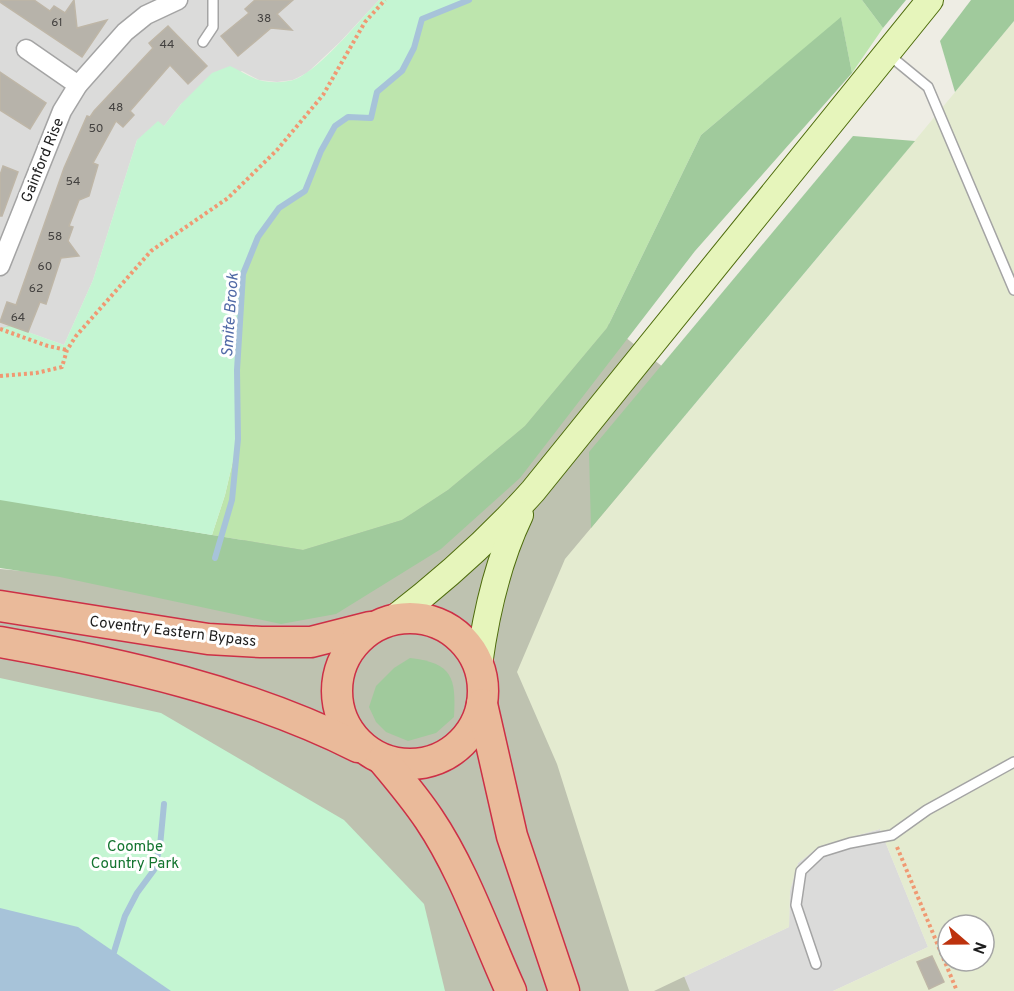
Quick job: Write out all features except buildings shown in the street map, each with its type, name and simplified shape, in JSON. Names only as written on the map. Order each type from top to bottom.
[{"type":"highway","name":"Coventry Eastern Bypass","points":[[0,606],[208,639],[261,642],[311,642],[386,622]]},
{"type":"highway","points":[[0,642],[59,652],[169,678],[246,700],[300,719],[375,756],[414,765],[442,757],[460,745],[475,725],[482,704],[483,685],[479,665],[468,647],[445,626],[416,618],[386,622],[366,632],[349,650],[340,666],[337,700],[343,722],[355,741],[375,756],[405,785],[430,820],[459,873],[510,991]]},
{"type":"highway","points":[[482,704],[512,836],[564,991]]},
{"type":"main road","points":[[386,622],[428,592],[498,530],[533,491],[930,0]]},
{"type":"main road","points":[[479,665],[493,586],[504,549],[533,491]]},
{"type":"street","name":"Gainford Rise","points":[[0,266],[6,234],[62,111],[78,85],[125,32],[146,15],[178,0]]},
{"type":"street","points":[[26,49],[78,85]]},
{"type":"lane","points":[[203,42],[213,27],[213,0]]},
{"type":"lane","points":[[887,53],[928,87],[1014,290]]},
{"type":"lane","points":[[816,964],[796,905],[801,870],[821,852],[850,843],[892,835],[927,810],[1014,762]]},
{"type":"path","points":[[0,376],[62,367],[76,336],[151,251],[228,198],[277,150],[323,95],[365,22],[386,0]]},
{"type":"path","points":[[0,329],[48,346],[68,350]]},
{"type":"path","points":[[892,835],[957,991]]},
{"type":"shaded area","points":[[0,0],[379,0],[307,73],[293,80],[277,82],[259,80],[242,71],[181,104],[164,126],[137,140],[93,280],[64,345],[11,326],[0,328]]},
{"type":"shaded area","points":[[1014,21],[1014,991],[833,991],[928,947],[880,829],[820,846],[798,863],[790,891],[789,927],[654,991],[629,991],[557,764],[517,672],[565,559]]},
{"type":"shaded area","points":[[606,322],[687,386],[642,472],[611,795],[690,991],[421,991],[0,690],[0,569],[171,584]]},
{"type":"shaded area","points":[[880,829],[928,947],[833,991],[654,991],[789,927],[790,891],[798,863],[820,846]]},
{"type":"green space","points":[[379,0],[469,0],[422,20],[414,48],[402,71],[377,92],[371,118],[348,117],[335,126],[321,151],[305,191],[279,208],[258,237],[243,274],[237,370],[238,439],[225,495],[212,535],[0,500],[0,328],[11,326],[64,345],[93,280],[137,140],[158,121],[164,126],[181,104],[212,73],[230,66],[263,81],[283,82],[296,79],[328,55]]},
{"type":"green space","points":[[470,0],[862,0],[883,28],[852,73],[841,18],[701,135],[607,328],[525,426],[448,490],[402,520],[303,550],[212,535],[225,495],[238,439],[237,370],[243,274],[258,237],[279,208],[305,191],[321,151],[335,126],[348,117],[371,118],[377,92],[402,71],[414,48],[422,19]]},
{"type":"green space","points":[[862,0],[906,0],[883,28]]},
{"type":"green space","points":[[971,0],[1014,0],[1014,21],[955,92],[940,41]]},
{"type":"green space","points":[[841,17],[852,73],[695,251],[520,478],[441,549],[336,614],[281,624],[60,577],[0,568],[0,328],[11,326],[73,512],[303,550],[402,520],[448,490],[525,426],[607,328],[701,135]]},
{"type":"green space","points":[[853,136],[915,141],[591,528],[589,452]]},
{"type":"green space","points":[[410,658],[435,664],[449,675],[454,692],[454,717],[436,733],[408,741],[386,732],[376,722],[369,707],[376,686],[394,668]]},
{"type":"green space","name":"Coombe Country Park","points":[[0,678],[161,713],[344,820],[424,904],[445,991],[0,991]]},
{"type":"water","points":[[0,908],[78,927],[171,991],[0,991]]},
{"type":"waterway","name":"Smite Brook","points":[[215,558],[232,500],[238,439],[237,370],[243,274],[258,237],[279,208],[305,191],[321,151],[335,126],[348,117],[371,118],[377,92],[402,71],[414,48],[422,19],[469,0]]},
{"type":"waterway","name":"Smite Brook","points":[[114,952],[125,916],[137,893],[154,870],[160,846],[164,804]]}]
